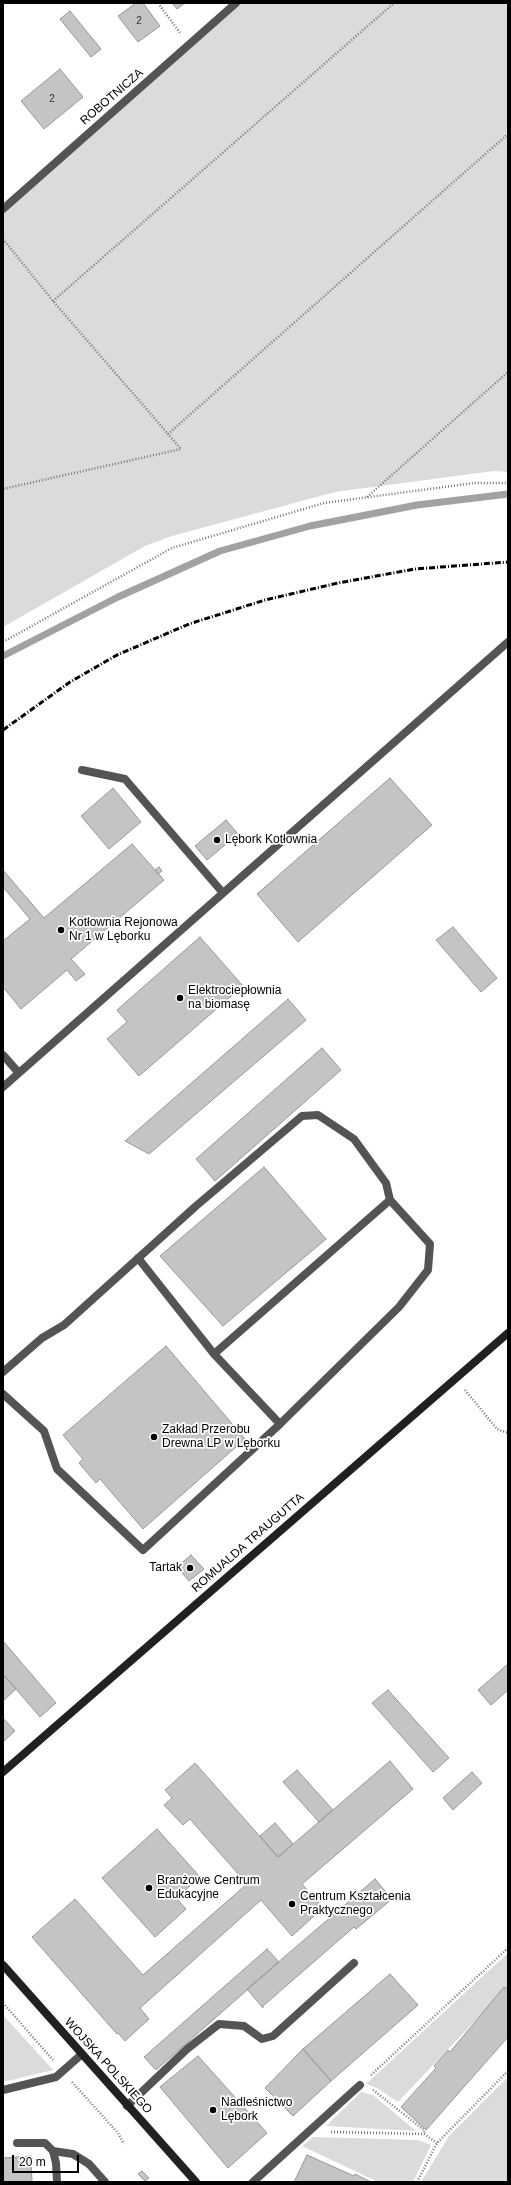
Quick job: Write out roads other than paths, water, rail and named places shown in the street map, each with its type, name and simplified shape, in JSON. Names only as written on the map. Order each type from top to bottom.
[{"type":"street","name":"ROBOTNICZA","points":[[3,209],[236,3]]},
{"type":"street","points":[[3,1087],[18,1072],[508,642]]},
{"type":"street","points":[[82,770],[125,779],[223,893]]},
{"type":"street","points":[[3,1055],[18,1072]]},
{"type":"street","points":[[3,1372],[42,1338],[64,1325],[196,1206],[302,1116],[318,1115],[354,1139],[386,1183],[390,1200],[430,1244],[428,1270],[399,1307],[280,1424],[143,1550],[57,1469],[44,1431],[3,1394]]},
{"type":"street","points":[[214,1354],[390,1200]]},
{"type":"street","points":[[138,1258],[214,1354],[280,1424]]},
{"type":"street","name":"ROMUALDA TRAUGUTTA","points":[[3,1772],[508,1333]]},
{"type":"street","points":[[127,2106],[187,2049],[219,2024],[244,2026],[262,2039],[273,2036],[354,1962]]},
{"type":"street","name":"WOJSKA POLSKIEGO","points":[[3,1965],[196,2182]]},
{"type":"street","points":[[3,2090],[56,2077],[82,2054]]},
{"type":"street","points":[[253,2182],[360,2085]]},
{"type":"street","points":[[17,2143],[45,2143],[53,2151],[56,2163],[57,2182]]},
{"type":"street","points":[[53,2151],[72,2154],[89,2164],[106,2182]]},
{"type":"waterway","points":[[3,656],[118,597],[220,551],[310,526],[417,505],[508,494]]},
{"type":"railway","points":[[3,730],[70,682],[117,655],[189,624],[265,600],[338,583],[415,569],[508,562]]},
{"type":"place","name":"Lębork Kotłownia","points":[[217,840]]},
{"type":"place","name":"Kotłownia Rejonowa Nr 1 w Lęborku","points":[[61,930]]},
{"type":"place","name":"Elektrociepłownia na biomasę","points":[[180,998]]},
{"type":"place","name":"Zakład Przerobu Drewna LP w Lęborku","points":[[154,1437]]},
{"type":"place","name":"Tartak","points":[[190,1568]]},
{"type":"place","name":"Branżowe Centrum Edukacyjne","points":[[149,1888]]},
{"type":"place","name":"Centrum Kształcenia Praktycznego","points":[[292,1904]]},
{"type":"place","name":"Nadleśnictwo Lębork","points":[[213,2110]]}]
